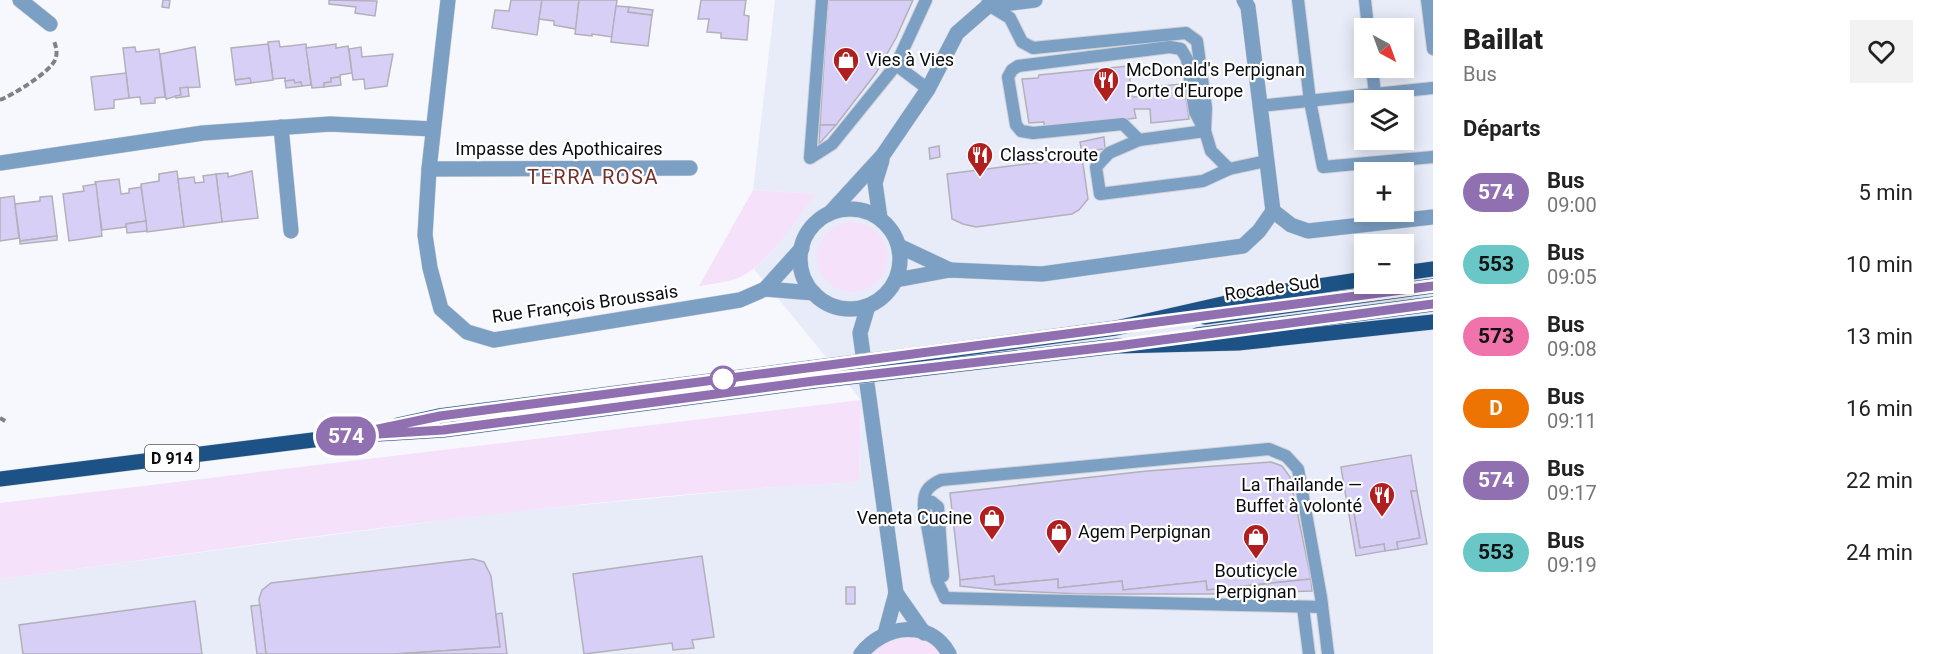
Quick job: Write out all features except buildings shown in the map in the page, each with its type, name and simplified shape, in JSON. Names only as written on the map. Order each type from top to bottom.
[{"type":"main road","points":[[1414,272],[1433,269]]},
{"type":"main road","name":"D 914","points":[[0,479],[345,436],[443,430],[812,375],[908,363],[1116,328],[1266,294],[1354,281]]},
{"type":"main road","name":"Rocade Sud","points":[[1116,328],[1433,286]]},
{"type":"main road","name":"Rocade Sud","points":[[1117,346],[1433,304]]},
{"type":"main road","name":"D 914","points":[[908,363],[1117,346],[1238,343],[1433,322]]},
{"type":"street","points":[[20,0],[50,24]]},
{"type":"street","name":"Rue François Broussais","points":[[447,0],[429,169],[425,235],[430,268],[441,309],[467,332],[494,340],[740,300],[765,289],[802,248]]},
{"type":"street","points":[[829,213],[855,209],[868,212],[880,218],[891,230],[899,246],[900,263],[896,280],[889,291],[868,306],[853,309],[839,308],[825,302],[814,293],[805,280],[801,265],[802,248],[807,234],[883,155],[928,89],[957,33],[987,3],[1035,0]]},
{"type":"street","points":[[896,280],[950,270],[1041,274],[1243,246],[1259,231],[1273,211],[1248,7],[1244,0]]},
{"type":"street","points":[[0,163],[203,133],[330,124],[433,129]]},
{"type":"street","points":[[281,127],[291,231]]},
{"type":"street","points":[[880,218],[875,183],[883,155]]},
{"type":"street","name":"Impasse des Apothicaires","points":[[429,169],[690,168]]},
{"type":"street","points":[[1273,211],[1291,225],[1308,231],[1433,216]]},
{"type":"street","points":[[899,246],[950,270]]},
{"type":"street","name":"Rue François Broussais","points":[[765,289],[814,293]]},
{"type":"street","points":[[868,306],[860,333],[896,593],[885,634]]},
{"type":"street","points":[[839,308],[860,333]]},
{"type":"street","points":[[896,593],[924,633]]},
{"type":"street","points":[[861,654],[869,643],[885,634],[911,629],[936,639],[950,654]]},
{"type":"lane","points":[[822,0],[810,158],[832,144],[896,65],[926,0]]},
{"type":"lane","points":[[1298,0],[1310,101],[1323,167],[1433,157]]},
{"type":"lane","points":[[1365,0],[1367,18]]},
{"type":"lane","points":[[1427,0],[1433,49]]},
{"type":"lane","points":[[987,3],[1010,18],[1022,42],[1033,48],[1186,33],[1197,41],[1206,108],[1204,132]]},
{"type":"lane","points":[[1138,140],[1123,124],[1033,133],[1021,131],[1016,125],[1008,77],[1018,66],[1170,47],[1181,49],[1187,59],[1195,112],[1211,151],[1229,169]]},
{"type":"lane","points":[[896,65],[928,89]]},
{"type":"lane","points":[[1414,90],[1433,88]]},
{"type":"lane","points":[[1259,106],[1354,96]]},
{"type":"lane","points":[[1204,132],[1138,140],[1109,153],[1096,167],[1100,194],[1203,181],[1229,169],[1266,161]]},
{"type":"lane","points":[[1322,608],[945,598],[938,507],[932,502],[926,504],[924,508],[924,495],[930,484],[941,480],[1269,449],[1286,456],[1298,469],[1316,567],[1322,608],[1328,654]]},
{"type":"lane","points":[[1303,607],[1309,654]]},
{"type":"path","points":[[0,100],[29,84],[55,62],[57,53],[50,24]]},
{"type":"path","points":[[0,418],[8,422]]},
{"type":"shaded area","points":[[775,0],[1433,0],[1433,654],[0,654],[0,579],[505,512],[786,486],[859,482],[861,400],[754,269],[770,254],[815,194],[753,190]]},
{"type":"shaded area","points":[[753,190],[816,194],[768,256],[756,266],[732,280],[699,286]]},
{"type":"shaded area","points":[[852,222],[865,225],[877,232],[884,244],[887,257],[884,270],[877,282],[865,289],[852,292],[839,289],[827,282],[820,270],[817,257],[820,244],[827,232],[839,225]]},
{"type":"shaded area","points":[[861,400],[859,482],[751,489],[536,509],[0,579],[0,503]]},
{"type":"shaded area","points":[[911,630],[949,654],[862,654]]},
{"type":"bus line","name":"574","points":[[1433,286],[1027,341],[440,416],[345,436],[443,430],[1433,304]]},
{"type":"place","name":"Vies à Vies","points":[[846,83]]},
{"type":"place","name":"McDonald's Perpignan Porte d'Europe","points":[[1106,103]]},
{"type":"place","name":"Class'croute","points":[[980,178]]},
{"type":"place","name":"La Thaïlande — Buffet à volonté","points":[[1382,518]]},
{"type":"place","name":"Veneta Cucine","points":[[992,541]]},
{"type":"place","name":"Agem Perpignan","points":[[1059,555]]},
{"type":"place","name":"Bouticycle Perpignan","points":[[1256,560]]},
{"type":"district","name":"TERRA ROSA","points":[[593,177]]}]
